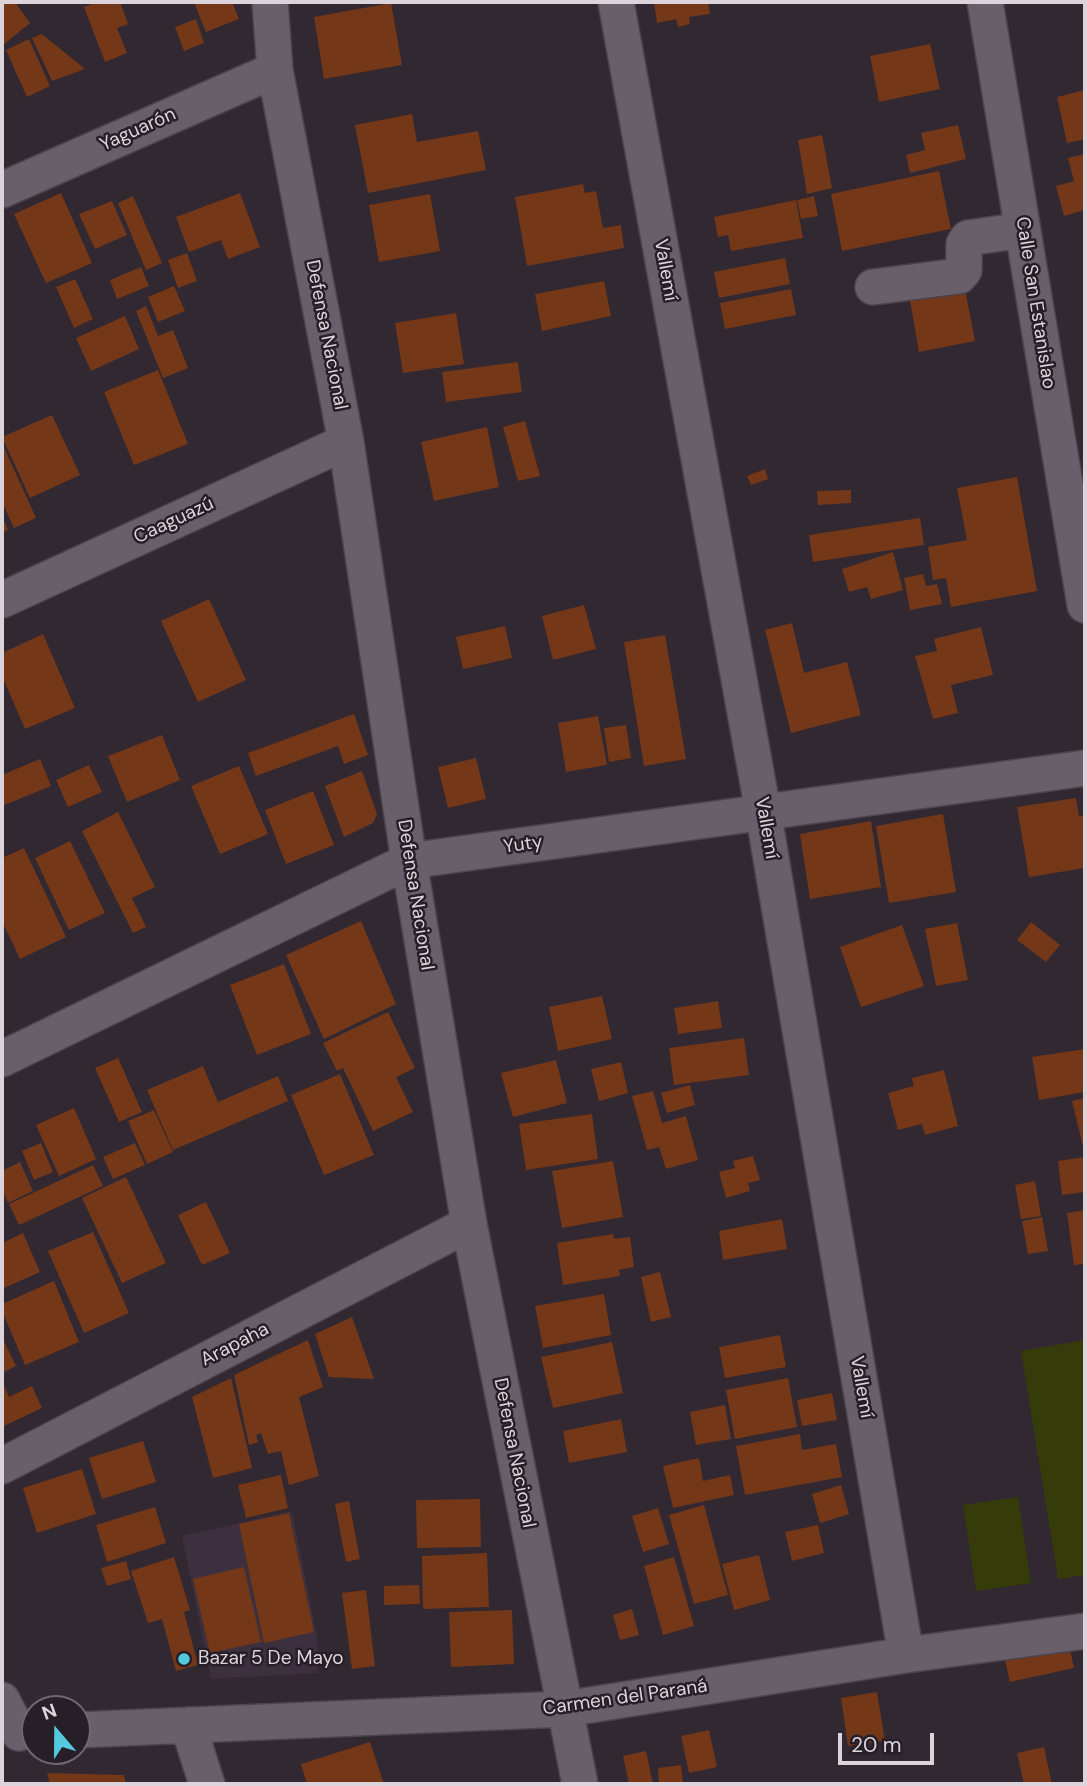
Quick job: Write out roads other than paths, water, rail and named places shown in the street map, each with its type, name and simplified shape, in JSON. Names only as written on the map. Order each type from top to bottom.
[{"type":"street","name":"Vallemí","points":[[616,2],[763,811],[906,1655]]},
{"type":"street","name":"Calle San Estanislao","points":[[985,2],[1085,605]]},
{"type":"street","name":"Defensa Nacional","points":[[278,3],[275,70],[346,442],[409,861],[469,1224],[580,1784]]},
{"type":"street","name":"Yaguarón","points":[[2,190],[275,70]]},
{"type":"street","points":[[873,286],[959,276],[964,270],[964,244],[968,238],[1023,230]]},
{"type":"street","name":"Caaguazú","points":[[2,600],[346,442]]},
{"type":"street","name":"Yuty","points":[[2,1059],[409,861],[1085,768]]},
{"type":"street","name":"Arapaha","points":[[2,1465],[469,1224]]},
{"type":"street","name":"Carmen del Paraná","points":[[91,1729],[565,1709],[906,1655],[1085,1631]]},
{"type":"street","points":[[2,1700],[18,1732]]},
{"type":"street","points":[[188,1725],[207,1784]]},
{"type":"place","name":"Bazar 5 De Mayo","points":[[184,1659]]}]
